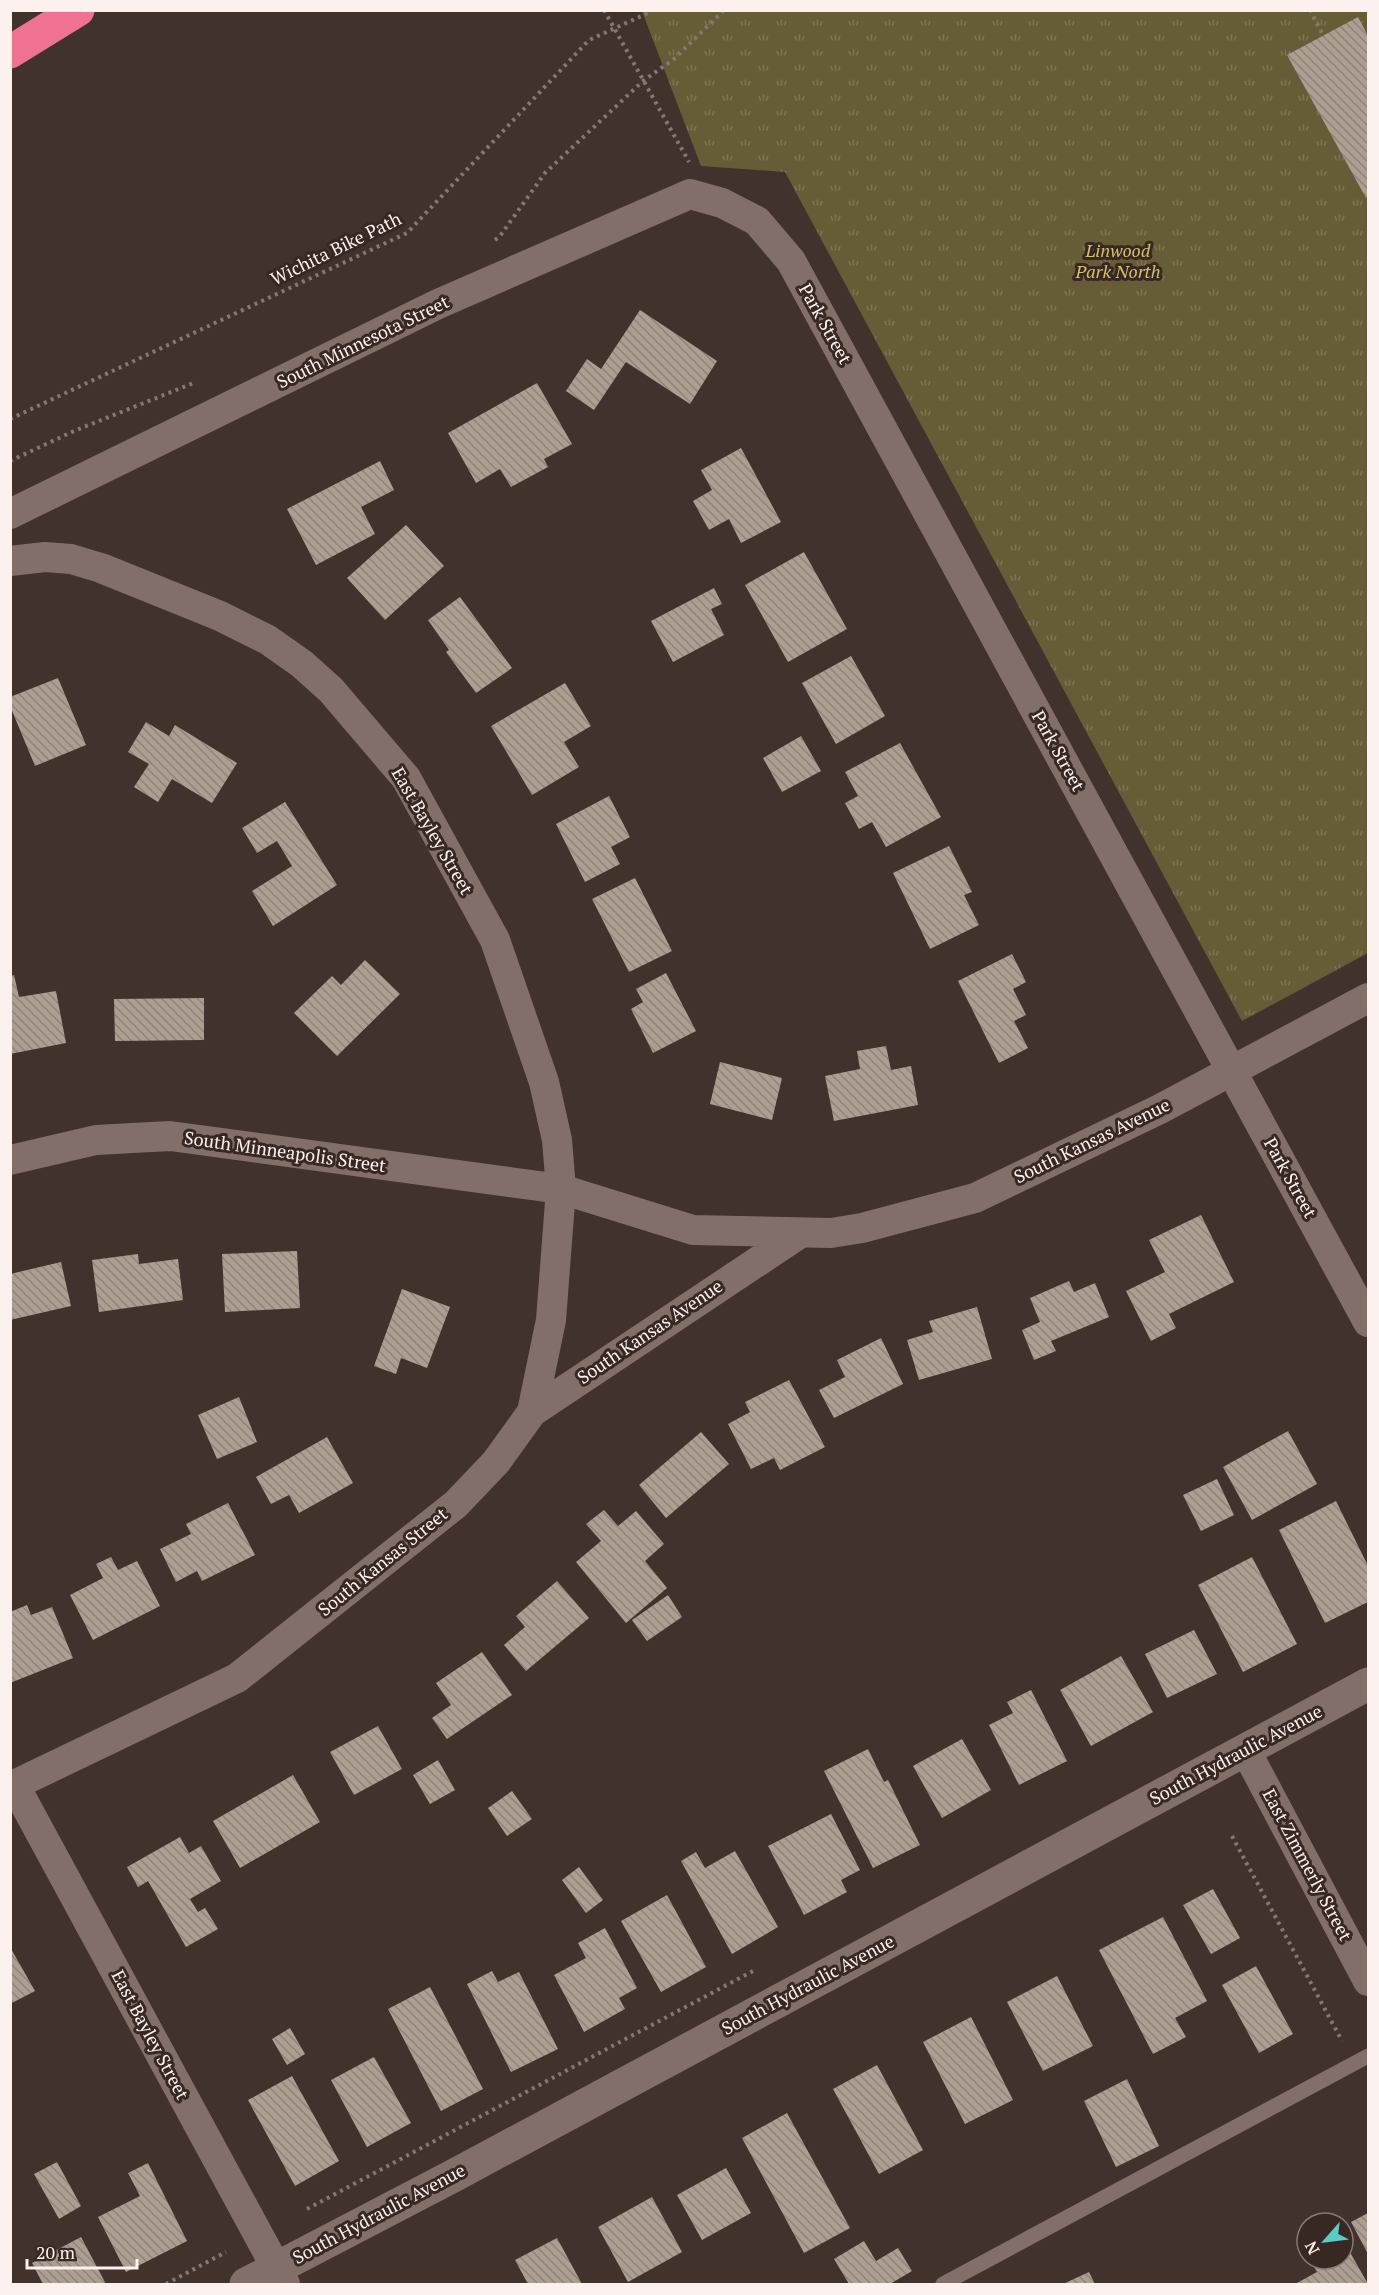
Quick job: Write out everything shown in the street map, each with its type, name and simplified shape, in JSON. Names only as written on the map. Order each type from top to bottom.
[{"type":"highway","points":[[10,34],[56,10]]},
{"type":"highway","points":[[10,52],[78,10]]},
{"type":"street","name":"South Minnesota Street","points":[[10,514],[438,304],[690,194],[716,201]]},
{"type":"street","name":"Park Street","points":[[716,201],[758,221],[790,261],[1368,1322]]},
{"type":"street","name":"East Bayley Street","points":[[10,561],[45,557],[71,559],[101,568],[220,616],[268,640],[302,664],[339,699],[406,778],[495,940],[544,1082],[557,1140],[561,1189]]},
{"type":"street","name":"South Kansas Avenue","points":[[561,1189],[693,1230],[799,1234],[831,1233],[862,1228],[975,1198],[1160,1109],[1368,998]]},
{"type":"street","name":"South Minneapolis Street","points":[[10,1160],[96,1140],[170,1136],[561,1189]]},
{"type":"street","name":"South Kansas Street","points":[[13,1786],[237,1678],[456,1504],[496,1462],[532,1412],[551,1320],[561,1189]]},
{"type":"street","name":"South Kansas Avenue","points":[[532,1412],[799,1234]]},
{"type":"street","name":"South Hydraulic Avenue","points":[[246,2284],[281,2276],[474,2165],[1368,1684]]},
{"type":"street","name":"East Zimmerly Street","points":[[1245,1749],[1368,1981]]},
{"type":"street","name":"East Bayley Street","points":[[13,1786],[281,2276]]},
{"type":"lane","points":[[943,2284],[1362,2060]]},
{"type":"path","points":[[604,10],[643,81],[716,201]]},
{"type":"path","name":"Wichita Bike Path","points":[[10,419],[407,233],[589,40],[646,14],[649,10]]},
{"type":"path","points":[[491,242],[500,236],[545,173],[643,81],[674,59],[724,10]]},
{"type":"path","points":[[1310,10],[1322,33]]},
{"type":"path","points":[[10,461],[74,431],[196,382]]},
{"type":"path","points":[[1232,1836],[1362,2060]]},
{"type":"green space","name":"Linwood Park North","points":[[642,11],[1368,11],[1368,953],[1242,1021],[785,172],[701,166]]},
{"type":"building","points":[[1358,17],[1368,36],[1368,197],[1366,198],[1287,55]]},
{"type":"building","points":[[640,310],[717,361],[690,404],[626,362],[594,410],[566,391],[587,359],[601,369]]},
{"type":"building","points":[[537,383],[572,444],[544,459],[548,467],[511,487],[500,469],[476,483],[448,433]]},
{"type":"building","points":[[741,448],[781,522],[741,543],[729,519],[709,530],[693,501],[712,490],[701,470]]},
{"type":"building","points":[[380,461],[394,490],[361,507],[375,534],[316,565],[287,509]]},
{"type":"building","points":[[406,525],[444,566],[385,620],[347,578]]},
{"type":"building","points":[[804,552],[847,629],[788,662],[745,585]]},
{"type":"building","points":[[714,588],[722,604],[711,609],[724,635],[673,662],[651,621]]},
{"type":"building","points":[[460,597],[512,668],[476,693],[446,652],[449,650],[428,620]]},
{"type":"building","points":[[851,656],[885,716],[836,744],[802,683]]},
{"type":"building","points":[[58,678],[86,745],[35,766],[10,706],[10,697]]},
{"type":"building","points":[[565,683],[591,726],[564,742],[579,767],[532,795],[491,726]]},
{"type":"building","points":[[146,722],[169,736],[175,725],[237,763],[212,803],[172,779],[158,802],[134,787],[149,764],[128,752]]},
{"type":"building","points":[[801,736],[821,771],[782,792],[763,758]]},
{"type":"building","points":[[900,743],[941,817],[886,847],[872,822],[859,829],[845,803],[858,796],[845,772]]},
{"type":"building","points":[[609,796],[630,837],[611,847],[620,864],[585,882],[556,824]]},
{"type":"building","points":[[285,802],[337,885],[273,926],[252,891],[292,866],[277,841],[257,853],[242,828]]},
{"type":"building","points":[[949,846],[972,892],[964,895],[979,925],[930,949],[893,873]]},
{"type":"building","points":[[635,878],[672,951],[629,972],[592,899]]},
{"type":"building","points":[[1012,954],[1026,982],[1013,989],[1026,1015],[1014,1021],[1028,1048],[999,1063],[958,981]]},
{"type":"building","points":[[365,960],[400,994],[337,1056],[294,1013],[332,976],[341,985]]},
{"type":"building","points":[[666,973],[696,1031],[653,1053],[631,1009],[643,1002],[636,989]]},
{"type":"building","points":[[14,975],[19,997],[56,991],[66,1043],[10,1054],[10,976]]},
{"type":"building","points":[[204,998],[204,1040],[115,1041],[114,999]]},
{"type":"building","points":[[886,1046],[891,1070],[911,1066],[918,1105],[834,1121],[825,1076],[860,1069],[857,1051]]},
{"type":"building","points":[[720,1062],[782,1078],[772,1120],[710,1104]]},
{"type":"building","points":[[1201,1215],[1234,1282],[1169,1314],[1176,1328],[1151,1341],[1126,1291],[1165,1272],[1149,1240]]},
{"type":"building","points":[[297,1251],[300,1308],[225,1312],[222,1254]]},
{"type":"building","points":[[138,1254],[139,1264],[178,1259],[183,1300],[99,1312],[92,1260]]},
{"type":"building","points":[[61,1262],[71,1306],[10,1320],[10,1274]]},
{"type":"building","points":[[1069,1281],[1074,1292],[1095,1283],[1109,1317],[1051,1341],[1056,1351],[1034,1360],[1022,1330],[1040,1322],[1030,1298]]},
{"type":"building","points":[[402,1289],[450,1307],[427,1368],[401,1358],[396,1374],[374,1366]]},
{"type":"building","points":[[977,1307],[992,1359],[919,1380],[907,1340],[933,1332],[929,1321]]},
{"type":"building","points":[[881,1338],[903,1384],[834,1418],[819,1390],[845,1377],[837,1360]]},
{"type":"building","points":[[789,1380],[825,1447],[780,1470],[774,1458],[751,1469],[728,1424],[750,1412],[745,1402]]},
{"type":"building","points":[[239,1397],[257,1442],[217,1459],[198,1415]]},
{"type":"building","points":[[1288,1431],[1317,1484],[1252,1520],[1223,1467]]},
{"type":"building","points":[[701,1432],[729,1464],[666,1518],[639,1485]]},
{"type":"building","points":[[327,1437],[353,1483],[299,1513],[289,1495],[271,1504],[256,1477]]},
{"type":"building","points":[[1217,1479],[1234,1515],[1201,1531],[1183,1495]]},
{"type":"building","points":[[1336,1501],[1368,1566],[1368,1602],[1325,1623],[1279,1530]]},
{"type":"building","points":[[228,1503],[255,1555],[202,1581],[197,1571],[176,1582],[160,1549],[191,1534],[186,1524]]},
{"type":"building","points":[[604,1510],[618,1526],[636,1511],[664,1544],[645,1561],[667,1588],[626,1623],[576,1562],[601,1541],[586,1524]]},
{"type":"building","points":[[111,1557],[118,1570],[137,1561],[160,1606],[93,1640],[70,1595],[103,1578],[96,1564]]},
{"type":"building","points":[[1252,1557],[1297,1644],[1243,1672],[1198,1585]]},
{"type":"building","points":[[557,1581],[589,1618],[526,1671],[504,1645],[525,1627],[516,1616]]},
{"type":"building","points":[[668,1595],[682,1617],[647,1641],[632,1620]]},
{"type":"building","points":[[27,1605],[31,1615],[52,1607],[73,1658],[10,1683],[10,1612]]},
{"type":"building","points":[[1194,1630],[1217,1674],[1167,1698],[1145,1654]]},
{"type":"building","points":[[482,1652],[512,1695],[447,1739],[432,1718],[451,1705],[436,1683]]},
{"type":"building","points":[[1121,1656],[1153,1712],[1091,1746],[1060,1690]]},
{"type":"building","points":[[1031,1690],[1067,1761],[1019,1785],[989,1725],[1013,1713],[1007,1702]]},
{"type":"building","points":[[378,1726],[402,1769],[354,1795],[330,1752]]},
{"type":"building","points":[[962,1739],[991,1790],[942,1818],[913,1766]]},
{"type":"building","points":[[868,1749],[884,1782],[888,1780],[920,1845],[873,1868],[824,1771]]},
{"type":"building","points":[[438,1760],[455,1790],[430,1804],[413,1775]]},
{"type":"building","points":[[293,1775],[320,1822],[240,1868],[213,1821]]},
{"type":"building","points":[[512,1791],[532,1819],[507,1836],[488,1808]]},
{"type":"building","points":[[831,1814],[860,1870],[841,1880],[847,1892],[804,1915],[768,1846]]},
{"type":"building","points":[[180,1837],[189,1853],[201,1846],[221,1881],[190,1899],[198,1912],[205,1908],[218,1929],[186,1947],[148,1881],[138,1887],[127,1867]]},
{"type":"building","points":[[735,1851],[778,1927],[732,1954],[681,1861],[696,1852],[705,1868]]},
{"type":"building","points":[[579,1867],[603,1900],[586,1913],[562,1880]]},
{"type":"building","points":[[1213,1889],[1240,1938],[1211,1954],[1183,1905]]},
{"type":"building","points":[[667,1895],[706,1967],[661,1992],[621,1921]]},
{"type":"building","points":[[1163,1917],[1207,2001],[1175,2018],[1186,2037],[1153,2054],[1099,1950]]},
{"type":"building","points":[[605,1928],[637,1988],[619,1998],[625,2009],[584,2032],[554,1975],[586,1958],[578,1943]]},
{"type":"building","points":[[10,1947],[35,1991],[10,2004]]},
{"type":"building","points":[[1256,1966],[1293,2034],[1259,2053],[1222,1985]]},
{"type":"building","points":[[492,1971],[498,1982],[519,1972],[558,2049],[511,2072],[467,1984]]},
{"type":"building","points":[[1057,1976],[1093,2046],[1043,2071],[1007,2002]]},
{"type":"building","points":[[430,1987],[483,2089],[441,2111],[388,2009]]},
{"type":"building","points":[[971,2017],[1013,2100],[965,2124],[923,2042]]},
{"type":"building","points":[[290,2028],[305,2054],[287,2065],[272,2039]]},
{"type":"building","points":[[374,2057],[411,2123],[367,2147],[331,2080]]},
{"type":"building","points":[[877,2065],[923,2150],[879,2174],[833,2089]]},
{"type":"building","points":[[292,2076],[339,2161],[295,2186],[248,2100]]},
{"type":"building","points":[[1127,2079],[1159,2146],[1116,2167],[1084,2101]]},
{"type":"building","points":[[787,2113],[850,2228],[804,2253],[742,2138]]},
{"type":"building","points":[[57,2162],[81,2206],[59,2219],[34,2174]]},
{"type":"building","points":[[148,2163],[187,2241],[126,2272],[98,2217],[140,2196],[128,2173]]},
{"type":"building","points":[[726,2168],[751,2213],[702,2240],[677,2195]]},
{"type":"building","points":[[652,2197],[682,2252],[628,2282],[598,2227]]},
{"type":"building","points":[[1368,2213],[1368,2254],[1355,2230],[1355,2220]]},
{"type":"building","points":[[81,2237],[106,2284],[43,2284],[32,2263]]},
{"type":"building","points":[[557,2238],[582,2284],[528,2284],[515,2260]]},
{"type":"building","points":[[864,2241],[876,2261],[898,2248],[912,2271],[890,2284],[849,2284],[834,2259]]},
{"type":"building","points":[[1355,2261],[1368,2284],[1295,2284],[1317,2272],[1355,2271]]},
{"type":"building","points":[[1089,2272],[1095,2284],[1063,2284]]}]
